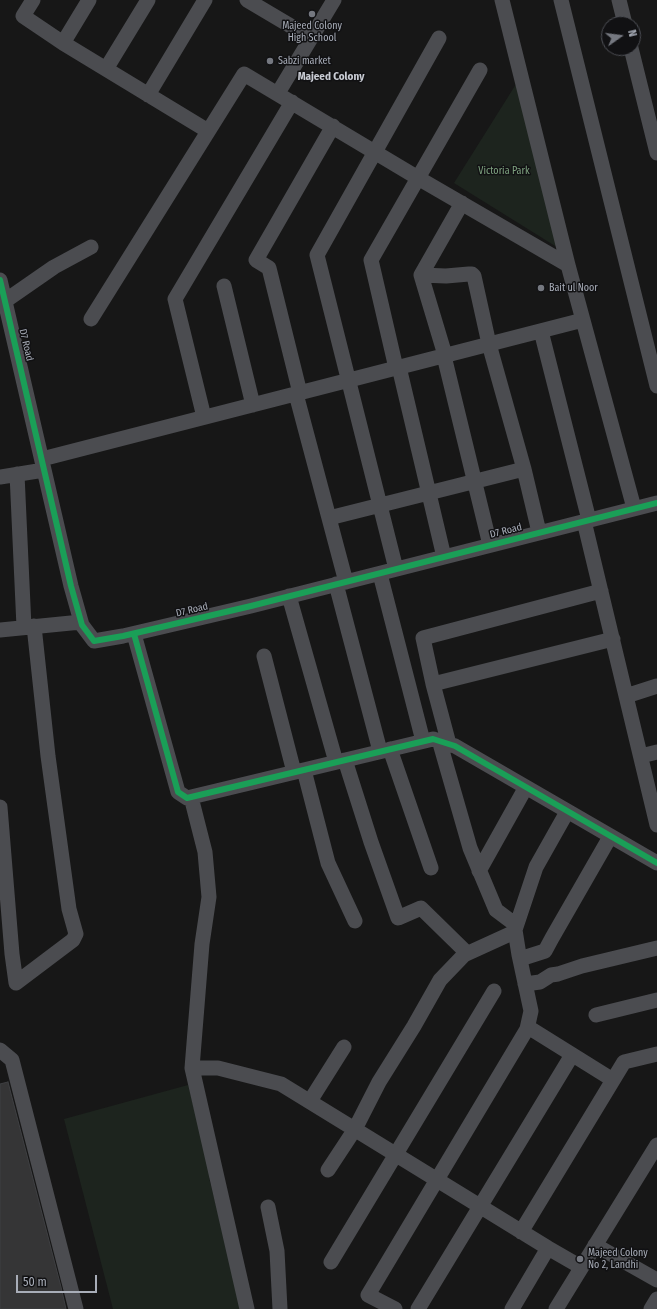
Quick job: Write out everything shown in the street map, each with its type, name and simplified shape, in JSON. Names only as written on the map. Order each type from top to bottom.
[{"type":"street","points":[[33,0],[23,16],[63,43],[208,131]]},
{"type":"street","points":[[63,43],[89,0]]},
{"type":"street","points":[[106,69],[148,0]]},
{"type":"street","points":[[148,95],[205,0]]},
{"type":"street","points":[[247,0],[263,4],[311,38]]},
{"type":"street","points":[[278,93],[334,0]]},
{"type":"street","points":[[502,0],[568,265],[634,508]]},
{"type":"street","points":[[561,0],[657,386]]},
{"type":"street","points":[[619,0],[623,16]]},
{"type":"street","points":[[396,569],[317,255],[439,38]]},
{"type":"street","points":[[633,56],[657,153]]},
{"type":"street","points":[[444,557],[371,260],[480,70]]},
{"type":"street","points":[[91,319],[244,74],[418,178],[568,265]]},
{"type":"street","points":[[204,417],[175,299],[292,102]]},
{"type":"street","points":[[333,126],[256,260],[269,268],[329,518],[341,583],[385,750],[431,868]]},
{"type":"street","points":[[462,203],[421,275],[444,356],[490,545]]},
{"type":"street","points":[[3,302],[54,267],[91,247]]},
{"type":"street","points":[[421,275],[446,276],[472,274],[474,276],[490,344],[540,532]]},
{"type":"street","name":"D7 Road","points":[[0,280],[3,302],[71,586],[82,625],[94,641],[134,634],[380,574],[657,503]]},
{"type":"street","points":[[224,286],[253,405]]},
{"type":"street","points":[[0,477],[17,474],[204,417],[583,320]]},
{"type":"street","points":[[541,331],[587,520],[601,591],[640,756],[657,821]]},
{"type":"street","points":[[329,518],[524,469]]},
{"type":"street","points":[[0,806],[12,954],[16,983],[73,940],[76,934],[69,909],[29,627],[17,474]]},
{"type":"street","points":[[380,574],[423,741]]},
{"type":"street","points":[[395,1309],[368,1295],[528,1027],[531,1011],[515,927],[496,910],[470,848],[444,742],[423,638],[601,591]]},
{"type":"street","points":[[289,596],[340,761],[398,918],[421,908],[467,953]]},
{"type":"street","points":[[0,630],[81,622]]},
{"type":"street","points":[[134,634],[178,792],[187,798],[433,738],[455,746],[657,864]]},
{"type":"street","points":[[433,684],[613,640]]},
{"type":"street","points":[[264,656],[328,863],[355,921]]},
{"type":"street","points":[[626,696],[657,686]]},
{"type":"street","points":[[640,756],[657,752]]},
{"type":"street","points":[[479,871],[526,788]]},
{"type":"street","points":[[191,797],[205,852],[209,897],[202,944],[192,1068],[247,1309]]},
{"type":"street","points":[[328,1170],[355,1128],[379,1082],[414,1026],[440,980],[464,955],[510,934],[515,927],[536,866],[567,812]]},
{"type":"street","points":[[520,959],[545,951],[610,837]]},
{"type":"street","points":[[525,984],[540,982],[551,975],[582,966],[657,948]]},
{"type":"street","points":[[331,1262],[494,991]]},
{"type":"street","points":[[596,1015],[657,1000]]},
{"type":"street","points":[[528,1027],[613,1080]]},
{"type":"street","points":[[310,1101],[344,1047]]},
{"type":"street","points":[[0,1050],[12,1060],[76,1309]]},
{"type":"street","points":[[522,1232],[624,1062],[657,1054]]},
{"type":"street","points":[[418,1309],[572,1055]]},
{"type":"street","points":[[192,1068],[218,1068],[281,1084],[581,1268]]},
{"type":"street","points":[[556,1309],[657,1145]]},
{"type":"street","points":[[268,1207],[277,1251],[280,1309]]},
{"type":"street","points":[[595,1245],[657,1280]]},
{"type":"street","points":[[512,1309],[548,1248]]},
{"type":"street","points":[[651,1309],[657,1299]]},
{"type":"green space","name":"Victoria Park","points":[[518,81],[560,249],[454,183]]},
{"type":"green space","points":[[188,1085],[212,1177],[209,1178],[243,1309],[113,1309],[64,1119]]},
{"type":"building","points":[[8,1082],[66,1309],[0,1309],[0,1084]]},
{"type":"cycle path","points":[[0,280],[71,586],[82,625],[94,641],[123,636],[251,606],[657,503]]},
{"type":"cycle path","points":[[134,634],[178,792],[187,798],[433,739],[455,746],[657,863]]},
{"type":"place","name":"Majeed Colony High School","points":[[312,14]]},
{"type":"place","name":"Sabzi market","points":[[270,61]]},
{"type":"place","name":"Bait ul Noor","points":[[541,288]]},
{"type":"place","name":"Majeed Colony No 2, Landhi","points":[[580,1259]]},
{"type":"district","name":"Majeed Colony","points":[[331,77]]}]
